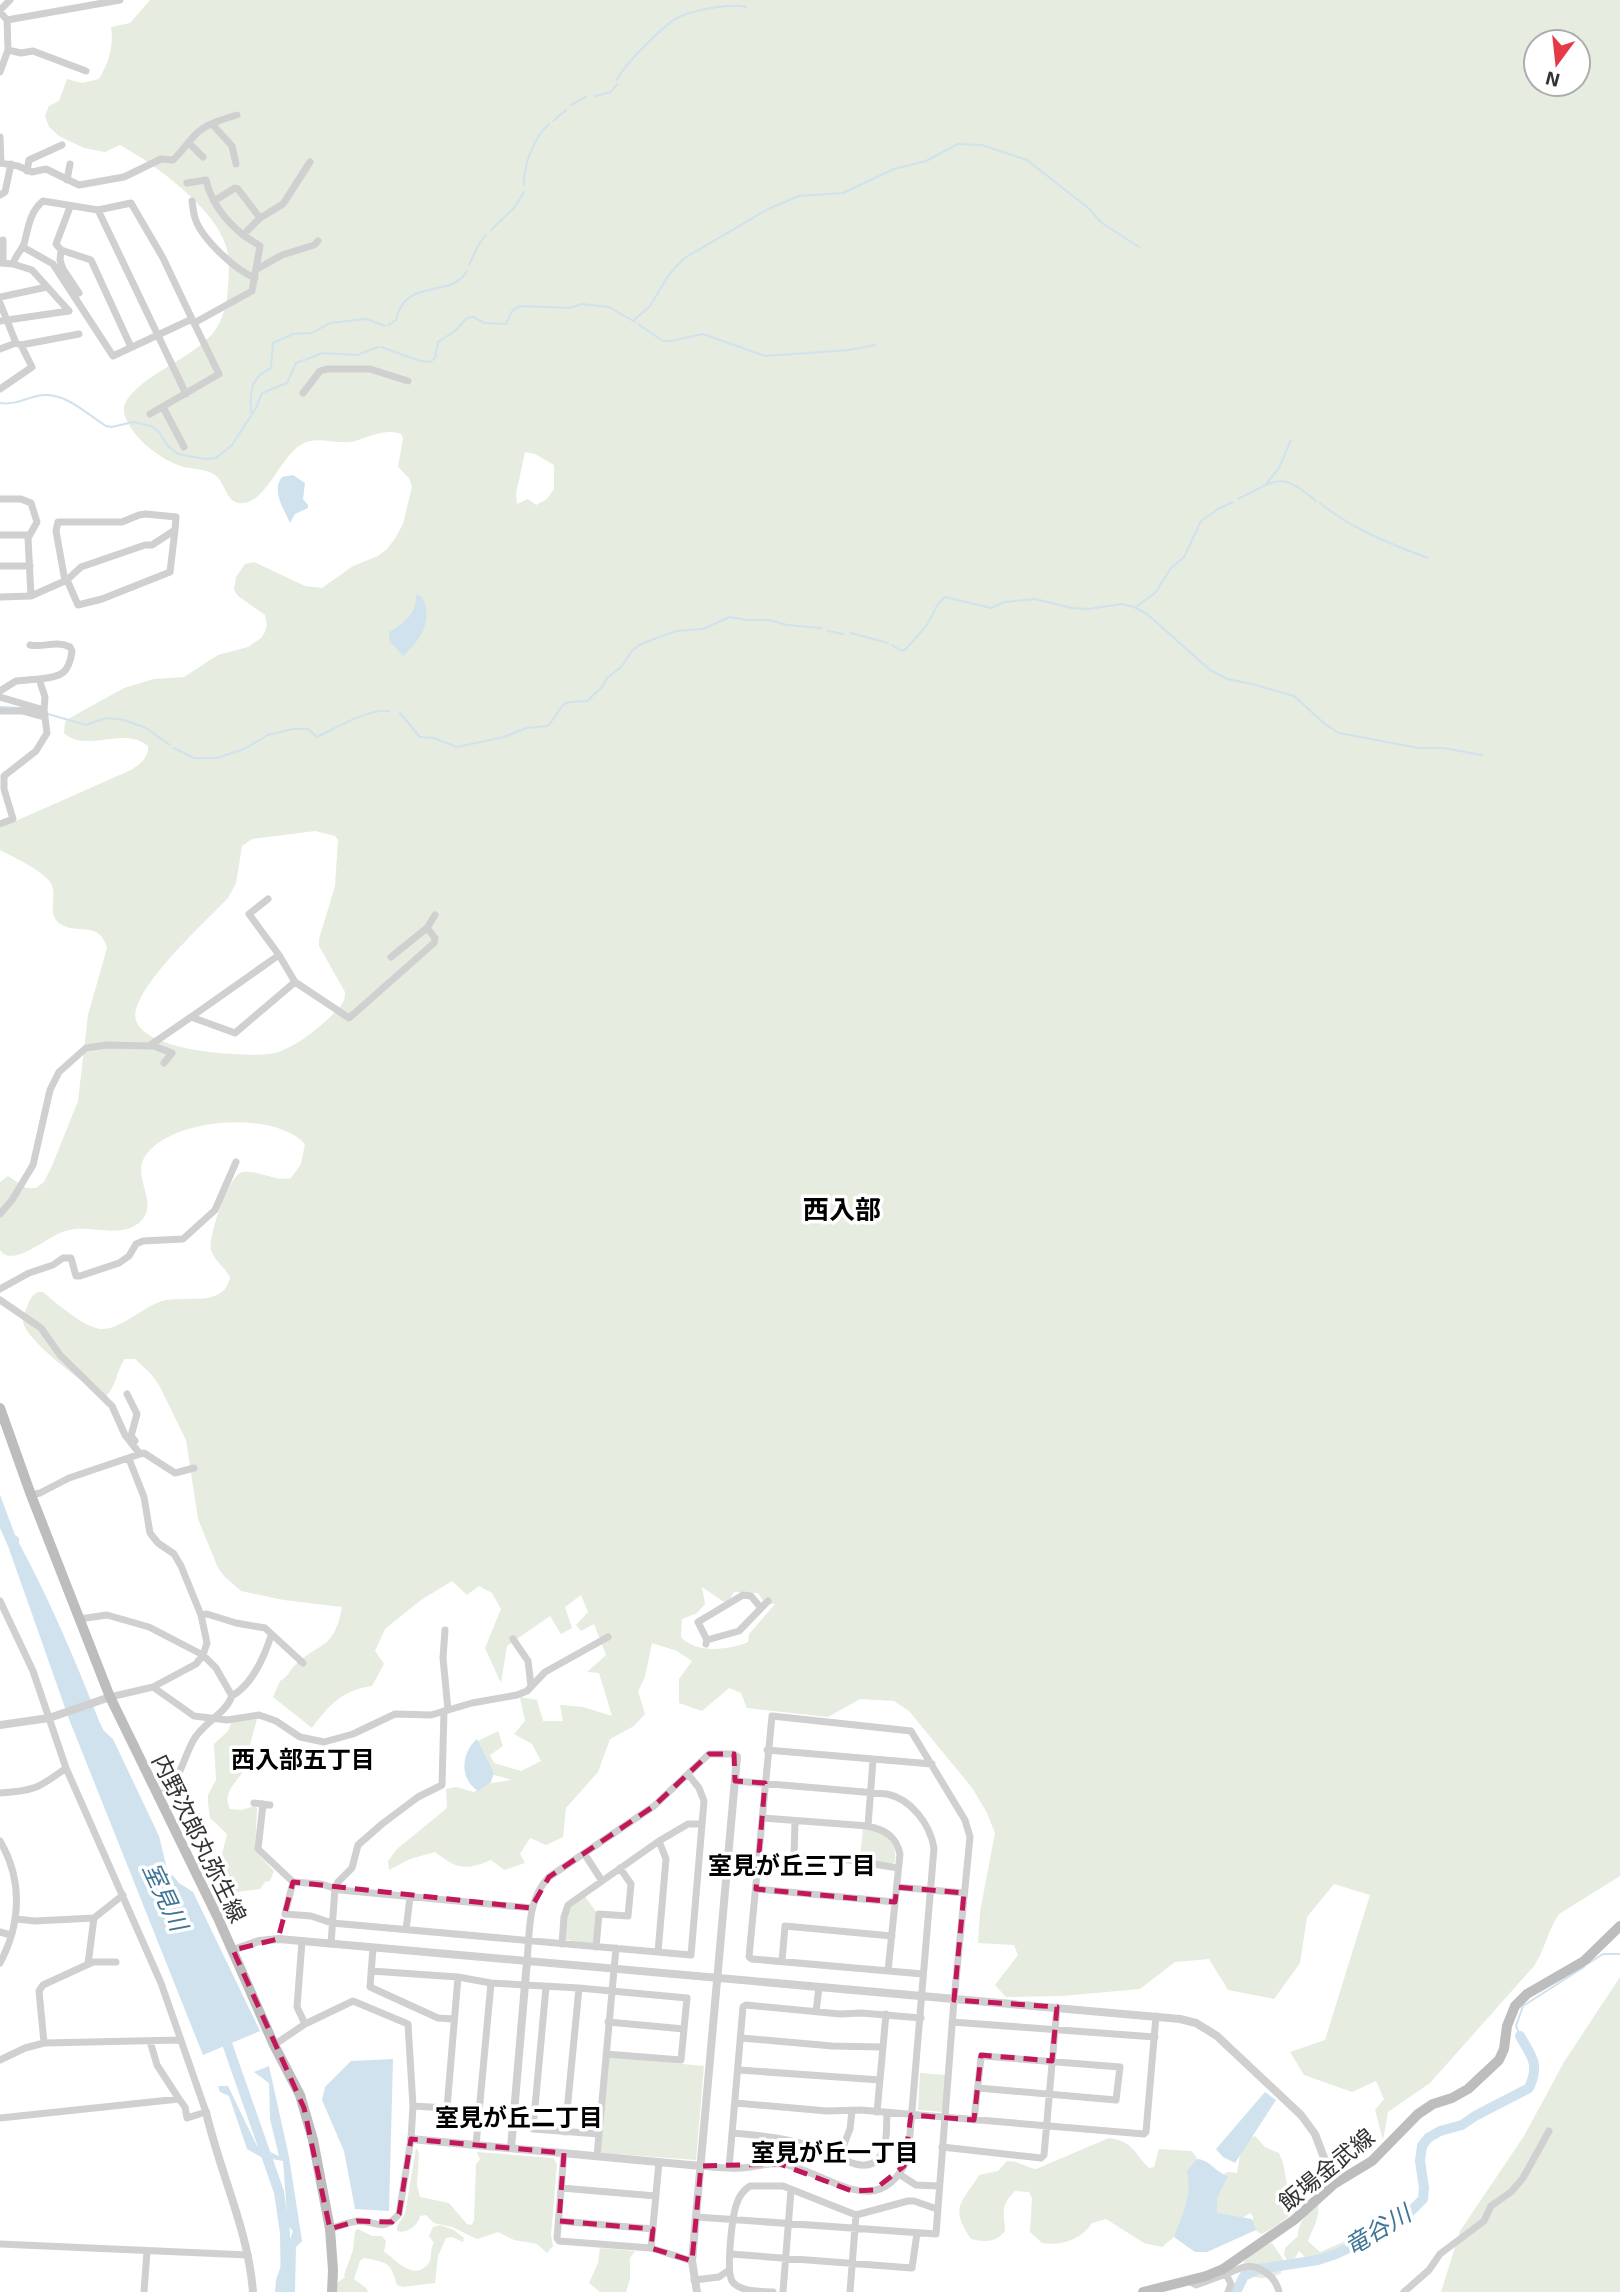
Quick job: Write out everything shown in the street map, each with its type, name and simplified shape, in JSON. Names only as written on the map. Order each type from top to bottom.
[{"type":"main road","name":"内野次郎丸弥生線","points":[[0,1408],[106,1698],[158,1796],[300,2095],[310,2126],[330,2229],[332,2292]]},
{"type":"main road","name":"飯場金武線","points":[[1143,2292],[1189,2281],[1223,2269],[1294,2220],[1334,2184],[1372,2161],[1418,2114],[1433,2104],[1468,2089],[1499,2060],[1504,2049],[1510,2015],[1515,2006],[1527,1994],[1584,1961],[1620,1926]]},
{"type":"street","points":[[0,72],[8,50],[7,20],[0,11],[10,0]]},
{"type":"street","points":[[7,20],[120,0]]},
{"type":"street","points":[[8,50],[21,53],[33,51],[86,71]]},
{"type":"street","points":[[0,137],[1,163],[27,171],[46,169],[79,185],[124,177],[161,159],[173,160],[195,135],[212,124],[237,115]]},
{"type":"street","points":[[212,124],[232,146],[236,164]]},
{"type":"street","points":[[189,143],[203,158]]},
{"type":"street","points":[[27,171],[29,160],[62,145]]},
{"type":"street","points":[[243,236],[260,218],[283,204],[310,162]]},
{"type":"street","points":[[0,195],[5,192],[11,164]]},
{"type":"street","points":[[67,180],[70,164]]},
{"type":"street","points":[[23,247],[53,264],[113,356],[193,321],[252,291],[260,246],[233,226],[208,192],[206,180],[187,183]]},
{"type":"street","points":[[214,201],[234,188],[238,189],[260,218]]},
{"type":"street","points":[[13,264],[23,247],[27,228],[38,205],[43,201],[98,210],[131,203],[163,258],[219,374],[150,414]]},
{"type":"street","points":[[192,201],[195,219],[202,231],[237,267],[256,273]]},
{"type":"street","points":[[70,207],[56,244],[61,250],[91,260],[131,347]]},
{"type":"street","points":[[98,210],[186,394]]},
{"type":"street","points":[[3,240],[1,263],[32,270],[69,310],[4,320]]},
{"type":"street","points":[[256,273],[282,255],[314,246],[318,241]]},
{"type":"street","points":[[61,250],[63,269],[79,293]]},
{"type":"street","points":[[0,297],[47,287]]},
{"type":"street","points":[[0,303],[4,320],[33,367],[0,389]]},
{"type":"street","points":[[0,349],[79,334]]},
{"type":"street","points":[[303,393],[320,371],[327,369],[370,369],[408,381]]},
{"type":"street","points":[[163,407],[184,446]]},
{"type":"street","points":[[0,499],[21,499],[31,503],[37,522],[29,535],[27,546],[31,596]]},
{"type":"street","points":[[146,514],[176,517],[175,530],[170,572],[102,599],[78,605],[66,580],[56,531],[58,522],[122,522],[146,514]]},
{"type":"street","points":[[0,597],[31,596],[66,580],[81,567],[152,545],[175,530]]},
{"type":"street","points":[[0,535],[29,535]]},
{"type":"street","points":[[0,566],[30,566]]},
{"type":"street","points":[[0,691],[16,681],[57,677],[64,673],[69,665],[72,651],[70,647],[58,643],[30,645]]},
{"type":"street","points":[[0,824],[13,819],[4,789],[4,776],[43,743],[48,726],[45,697],[39,679]]},
{"type":"street","points":[[0,697],[45,713]]},
{"type":"street","points":[[0,711],[45,713]]},
{"type":"street","points":[[268,899],[249,914],[295,982],[349,1018],[434,943],[435,938],[427,928]]},
{"type":"street","points":[[391,957],[427,928],[435,915]]},
{"type":"street","points":[[152,1045],[279,955]]},
{"type":"street","points":[[191,1017],[235,1033],[295,982]]},
{"type":"street","points":[[0,1214],[12,1200],[33,1165],[50,1090],[59,1072],[86,1048],[152,1045],[172,1053],[164,1063]]},
{"type":"street","points":[[0,1289],[63,1258],[71,1258],[76,1276],[80,1276],[119,1263],[143,1241],[183,1239],[215,1210],[236,1162]]},
{"type":"street","points":[[0,1300],[41,1328],[60,1355],[112,1406],[125,1435],[142,1454],[172,1472],[194,1468]]},
{"type":"street","points":[[127,1394],[136,1414],[131,1436],[142,1454]]},
{"type":"street","points":[[31,1495],[69,1478],[142,1454]]},
{"type":"street","points":[[0,1725],[52,1717],[106,1698],[153,1687],[196,1664],[203,1655],[206,1643],[201,1615],[174,1554],[158,1543],[150,1533],[144,1497],[129,1459]]},
{"type":"street","points":[[761,1608],[751,1596],[743,1595],[698,1622],[707,1642],[740,1631],[768,1601]]},
{"type":"street","points":[[0,1601],[52,1717],[66,1768],[162,1983],[206,2112],[248,2255],[253,2292]]},
{"type":"street","points":[[201,1615],[207,1614],[265,1628],[303,1663]]},
{"type":"street","points":[[79,1619],[107,1615],[149,1627],[203,1655],[216,1668],[232,1696]]},
{"type":"street","points":[[331,1944],[335,1888],[352,1868],[358,1845],[418,1797],[442,1785],[446,1711],[443,1658],[445,1630]]},
{"type":"street","points":[[158,1796],[168,1788],[183,1765],[195,1737],[229,1706],[232,1696],[239,1692],[264,1658],[271,1636]]},
{"type":"street","points":[[153,1687],[194,1716],[227,1720],[259,1715],[276,1721],[300,1737],[324,1741],[353,1734],[395,1714],[425,1715],[472,1703],[504,1700],[527,1691],[545,1672],[608,1637]]},
{"type":"street","points":[[513,1639],[528,1661],[531,1686]]},
{"type":"street","points":[[696,2217],[936,2234],[970,1831],[911,1731],[772,1716],[749,1957],[923,1974]]},
{"type":"street","points":[[767,1751],[932,1764]]},
{"type":"street","points":[[511,2148],[532,1908],[536,1894],[545,1882],[654,1806],[713,1753],[734,1754],[737,1758],[692,2261],[697,2292]]},
{"type":"street","points":[[868,1826],[873,1760]]},
{"type":"street","points":[[0,1793],[33,1790],[43,1786],[66,1768]]},
{"type":"street","points":[[293,1882],[285,1914],[311,1916],[332,1923],[691,1955],[702,1825],[702,1794],[688,1774]]},
{"type":"street","points":[[411,2139],[729,2168],[779,2164],[860,2192],[882,2188],[899,2174],[908,2158],[932,1891],[933,1843],[918,1814],[900,1798],[870,1792],[735,1781]]},
{"type":"street","points":[[254,1802],[266,1804],[257,1849],[293,1882],[410,1897],[532,1908]]},
{"type":"street","points":[[763,1818],[868,1826],[884,1830],[896,1842],[900,1854],[888,1971]]},
{"type":"street","points":[[795,1821],[794,1857],[820,1861],[849,1860],[898,1868]]},
{"type":"street","points":[[562,1944],[564,1917],[568,1905],[659,1841],[688,1824],[702,1825]]},
{"type":"street","points":[[0,1841],[17,1888],[16,1919],[0,1964]]},
{"type":"street","points":[[658,1952],[666,1859],[659,1841]]},
{"type":"street","points":[[584,1853],[602,1881]]},
{"type":"street","points":[[596,1947],[600,1914],[628,1916],[631,1884],[620,1868]]},
{"type":"street","points":[[897,1887],[964,1893]]},
{"type":"street","points":[[757,1889],[895,1902]]},
{"type":"street","points":[[16,1919],[35,1921],[94,1918],[122,1895]]},
{"type":"street","points":[[406,1930],[410,1897]]},
{"type":"street","points":[[88,1964],[94,1918]]},
{"type":"street","points":[[782,1961],[785,1926],[892,1936]]},
{"type":"street","points":[[0,1932],[11,1935]]},
{"type":"street","points":[[233,1950],[268,1940],[302,1941],[954,2000],[1156,2015],[1188,2020],[1217,2036],[1301,2115],[1315,2134],[1334,2184]]},
{"type":"street","points":[[302,1941],[297,2007],[306,2024]]},
{"type":"street","points":[[373,1948],[370,1987],[438,2018],[454,2019]]},
{"type":"street","points":[[597,2156],[616,1948]]},
{"type":"street","points":[[44,2043],[39,1991],[43,1985],[88,1964],[116,1962]]},
{"type":"street","points":[[371,1971],[687,1998],[681,2060],[606,2054]]},
{"type":"street","points":[[413,2106],[447,2108],[458,1977]]},
{"type":"street","points":[[476,2145],[491,1983]]},
{"type":"street","points":[[546,1987],[533,2129],[599,2134]]},
{"type":"street","points":[[817,2012],[819,1987]]},
{"type":"street","points":[[565,2132],[579,1988]]},
{"type":"street","points":[[274,2045],[306,2024],[353,2001],[408,2024],[413,2106],[411,2139],[399,2214],[392,2222],[381,2225],[357,2221],[330,2229]]},
{"type":"street","points":[[729,2168],[743,2007],[746,2005],[921,2018]]},
{"type":"street","points":[[942,2147],[1041,2158],[1044,2155],[1057,2007]]},
{"type":"street","points":[[877,2112],[886,2014]]},
{"type":"street","points":[[735,2103],[1144,2134],[1156,2015]]},
{"type":"street","points":[[608,2022],[684,2029]]},
{"type":"street","points":[[952,2022],[1154,2037]]},
{"type":"street","points":[[741,2038],[832,2046],[883,2047]]},
{"type":"street","points":[[0,2060],[25,2048],[44,2043],[180,2040]]},
{"type":"street","points":[[150,2041],[157,2065],[185,2107],[187,2118],[206,2112]]},
{"type":"street","points":[[974,2120],[981,2058],[983,2056],[1120,2067],[1116,2100],[978,2088]]},
{"type":"street","points":[[739,2070],[880,2080]]},
{"type":"street","points":[[0,2118],[179,2099]]},
{"type":"street","points":[[839,2157],[850,2129],[852,2111]]},
{"type":"street","points":[[732,2133],[796,2141],[854,2164],[866,2165],[875,2162],[882,2154],[887,2113]]},
{"type":"street","points":[[1404,2292],[1429,2270],[1440,2255],[1484,2221],[1491,2206],[1511,2192],[1523,2178],[1549,2131]]},
{"type":"street","points":[[564,2153],[557,2238],[559,2241],[651,2248],[692,2261]]},
{"type":"street","points":[[651,2248],[659,2162]]},
{"type":"street","points":[[899,2174],[916,2185],[939,2186]]},
{"type":"street","points":[[773,2292],[741,2290],[731,2280],[729,2270],[733,2220],[738,2200],[750,2186],[773,2185],[791,2189],[856,2215],[908,2201],[937,2209]]},
{"type":"street","points":[[561,2188],[656,2196]]},
{"type":"street","points":[[783,2292],[791,2189]]},
{"type":"street","points":[[850,2292],[856,2215]]},
{"type":"street","points":[[559,2221],[653,2229]]},
{"type":"street","points":[[731,2254],[912,2268],[917,2233]]},
{"type":"street","points":[[0,2244],[248,2255]]},
{"type":"street","points":[[144,2292],[147,2251]]},
{"type":"street","points":[[1189,2281],[1196,2285],[1246,2267],[1260,2269],[1271,2276],[1279,2292]]},
{"type":"street","points":[[694,2280],[719,2277],[729,2270]]},
{"type":"street","points":[[1226,2274],[1231,2284],[1228,2292]]},
{"type":"highlighted area","points":[[709,1754],[734,1754],[735,1781],[765,1783],[756,1889],[895,1902],[897,1887],[964,1893],[954,2000],[1057,2007],[1052,2061],[981,2055],[974,2120],[911,2115],[904,2166],[874,2190],[852,2191],[780,2164],[701,2166],[692,2261],[651,2248],[653,2229],[559,2221],[564,2153],[411,2139],[399,2214],[392,2222],[357,2221],[330,2229],[304,2108],[233,1950],[278,1939],[293,1882],[531,1908],[549,1877],[654,1806]]},
{"type":"shaded area","points":[[150,0],[1620,0],[1620,1876],[1559,1914],[1534,1966],[1430,2083],[1388,2112],[1383,2140],[1375,2110],[1384,2099],[1376,2081],[1352,2092],[1304,2075],[1290,2052],[1325,2040],[1370,1895],[1334,1884],[1307,1917],[1300,1963],[1274,1999],[1228,1990],[1209,1959],[1175,1962],[1140,1989],[1062,1996],[1006,1997],[995,1985],[1018,1955],[1014,1945],[978,1943],[980,1912],[995,1833],[973,1789],[909,1711],[894,1701],[860,1699],[828,1717],[747,1708],[741,1693],[729,1688],[702,1711],[679,1703],[679,1679],[692,1661],[677,1651],[652,1643],[645,1677],[638,1691],[645,1714],[634,1726],[610,1739],[598,1772],[566,1808],[563,1837],[546,1845],[530,1838],[520,1854],[525,1863],[504,1870],[491,1860],[462,1867],[435,1852],[410,1859],[389,1870],[388,1861],[397,1849],[447,1808],[446,1789],[456,1787],[474,1792],[485,1784],[512,1780],[487,1773],[476,1742],[498,1731],[503,1746],[490,1755],[494,1763],[521,1771],[541,1761],[532,1744],[514,1734],[525,1721],[520,1697],[537,1700],[543,1721],[563,1721],[560,1705],[583,1707],[612,1716],[599,1673],[587,1672],[606,1655],[594,1624],[581,1631],[576,1625],[588,1612],[581,1595],[565,1607],[572,1628],[561,1634],[550,1616],[507,1646],[501,1683],[485,1648],[501,1609],[492,1593],[479,1586],[467,1595],[452,1581],[421,1600],[385,1629],[375,1651],[384,1664],[372,1686],[344,1695],[324,1712],[312,1728],[273,1697],[280,1681],[295,1665],[330,1638],[339,1621],[342,1607],[284,1600],[241,1591],[224,1576],[218,1568],[198,1519],[186,1440],[151,1374],[135,1359],[125,1359],[106,1396],[58,1362],[26,1328],[24,1314],[31,1298],[38,1292],[43,1292],[88,1325],[102,1329],[118,1325],[158,1302],[204,1298],[221,1293],[230,1277],[212,1254],[211,1243],[221,1206],[232,1183],[237,1175],[243,1172],[291,1178],[301,1164],[305,1144],[290,1133],[271,1126],[247,1123],[222,1123],[175,1134],[157,1144],[144,1158],[141,1174],[148,1206],[142,1220],[134,1226],[116,1231],[65,1231],[31,1250],[13,1256],[0,1250],[0,1182],[8,1176],[26,1188],[36,1188],[44,1182],[78,1101],[88,1015],[107,948],[99,934],[66,927],[55,919],[50,882],[34,868],[0,850],[0,828],[131,770],[141,763],[147,754],[148,746],[138,740],[73,739],[64,733],[68,719],[124,688],[154,679],[184,677],[218,655],[248,647],[261,638],[267,625],[265,615],[238,596],[234,590],[236,577],[245,564],[254,562],[305,586],[322,588],[353,566],[378,556],[387,549],[403,524],[412,487],[409,478],[398,467],[403,438],[395,432],[348,442],[308,441],[288,457],[256,498],[248,502],[235,502],[215,475],[168,460],[151,450],[131,429],[124,412],[129,397],[148,379],[193,351],[213,333],[225,306],[229,267],[226,246],[220,231],[196,202],[165,175],[120,145],[105,152],[84,148],[59,136],[49,127],[45,116],[49,106],[59,101],[67,79],[82,83],[99,79],[110,54],[111,27],[130,23]],"holes":[[[525,452],[535,454],[554,465],[554,489],[547,499],[536,505],[528,499],[517,504],[516,494]],[[315,831],[335,836],[338,840],[335,886],[319,939],[319,946],[345,992],[338,1009],[301,1040],[270,1054],[189,1049],[148,1035],[137,1023],[136,1009],[142,996],[176,951],[228,898],[236,883],[242,846],[252,839]],[[702,1587],[727,1604],[734,1592],[758,1593],[765,1604],[775,1604],[749,1634],[748,1642],[713,1649],[695,1646],[681,1637],[682,1619],[697,1613],[705,1604]]]},
{"type":"shaded area","points":[[257,1719],[247,1763],[228,1794],[228,1801],[230,1809],[242,1810],[254,1806],[257,1808],[255,1851],[274,1871],[270,1881],[265,1882],[260,1889],[231,1895],[227,1894],[229,1887],[222,1878],[212,1871],[205,1876],[202,1873],[225,1864],[222,1854],[227,1834],[210,1818],[208,1803],[208,1795],[216,1780],[214,1744],[228,1731],[232,1721]]},
{"type":"shaded area","points":[[863,1828],[882,1834],[891,1842],[895,1862],[891,1864],[860,1859]]},
{"type":"shaded area","points":[[584,1895],[597,1913],[594,1941],[565,1940],[568,1910]]},
{"type":"shaded area","points":[[1620,1977],[1620,2292],[1441,2292],[1460,2231],[1524,2136],[1564,2062]]},
{"type":"shaded area","points":[[610,2057],[704,2066],[696,2160],[600,2151]]},
{"type":"shaded area","points":[[920,2073],[946,2075],[943,2112],[918,2110]]},
{"type":"shaded area","points":[[1255,2136],[1265,2147],[1279,2153],[1287,2184],[1303,2185],[1305,2196],[1293,2212],[1261,2234],[1253,2228],[1253,2216],[1250,2213],[1238,2221],[1224,2224],[1209,2202],[1221,2177],[1227,2172],[1237,2173],[1241,2148],[1249,2138]]},
{"type":"shaded area","points":[[1109,2138],[1124,2142],[1132,2148],[1149,2168],[1154,2167],[1159,2149],[1191,2151],[1195,2155],[1201,2168],[1181,2231],[1162,2247],[1144,2243],[1106,2219],[1092,2223],[1076,2238],[1056,2244],[1042,2243],[1030,2232],[1032,2198],[1029,2192],[1015,2191],[1005,2205],[1005,2231],[990,2241],[971,2239],[959,2212],[963,2199],[979,2175],[998,2171],[1007,2161],[1036,2169]]},
{"type":"shaded area","points":[[416,2148],[419,2152],[417,2185],[420,2197],[449,2203],[467,2224],[472,2225],[476,2164],[480,2160],[477,2152],[553,2158],[557,2164],[551,2235],[553,2246],[547,2253],[537,2244],[514,2240],[498,2232],[477,2239],[452,2227],[434,2223],[426,2215],[420,2216],[411,2228],[397,2231],[397,2226],[405,2214]]},
{"type":"shaded area","points":[[1318,2203],[1317,2218],[1308,2241],[1320,2252],[1355,2237],[1362,2229],[1378,2220],[1399,2213],[1401,2215],[1333,2252],[1307,2259],[1299,2251],[1295,2258],[1287,2260],[1284,2255],[1285,2248],[1298,2236],[1302,2222]]},
{"type":"shaded area","points":[[440,2225],[454,2230],[464,2238],[463,2242],[452,2237],[446,2238],[438,2256],[435,2283],[402,2287],[397,2285],[387,2264],[364,2258],[360,2261],[354,2279],[368,2292],[334,2292],[337,2283],[345,2277],[355,2231],[358,2229],[372,2236],[382,2236],[386,2241],[384,2252],[405,2267],[416,2271],[428,2264],[434,2243],[429,2236],[433,2227]]},
{"type":"shaded area","points":[[1272,2243],[1283,2259],[1281,2273],[1259,2278],[1245,2271],[1242,2266],[1247,2258],[1259,2248]]},
{"type":"shaded area","points":[[600,2248],[635,2251],[630,2258],[630,2279],[626,2292],[600,2292],[589,2283],[598,2263]]},
{"type":"water","points":[[293,475],[305,483],[303,499],[308,508],[295,514],[290,523],[278,488],[282,477]]},
{"type":"water","points":[[416,595],[421,596],[425,605],[426,621],[415,644],[403,656],[390,642],[389,632],[412,613]]},
{"type":"water","points":[[0,1495],[15,1535],[19,1538],[19,1543],[62,1630],[99,1721],[104,1731],[113,1739],[159,1836],[167,1869],[179,1883],[193,1892],[260,2031],[203,2055],[69,1719],[0,1528]]},
{"type":"water","points":[[477,1739],[494,1773],[491,1782],[478,1791],[468,1780],[464,1766],[468,1751]]},
{"type":"water","points":[[393,2059],[389,2211],[355,2209],[344,2151],[322,2100],[325,2087],[351,2061]]},
{"type":"water","points":[[269,2066],[289,2157],[302,2241],[296,2247],[295,2292],[275,2292],[276,2280],[293,2231],[288,2226],[283,2161],[261,2157],[247,2149],[229,2096],[220,2092],[218,2086],[228,2086],[257,2146],[279,2156],[270,2119],[269,2083],[254,2072]]},
{"type":"water","points":[[1265,2092],[1276,2100],[1235,2163],[1223,2157],[1216,2149]]},
{"type":"water","points":[[1197,2159],[1228,2176],[1217,2198],[1217,2213],[1252,2219],[1256,2230],[1207,2252],[1195,2252],[1174,2237],[1187,2197],[1187,2171]]},
{"type":"waterway","points":[[617,80],[644,47],[677,18],[711,8],[746,7]]},
{"type":"waterway","points":[[595,96],[611,92],[617,84]]},
{"type":"waterway","points":[[571,105],[586,97]]},
{"type":"waterway","points":[[553,121],[566,110]]},
{"type":"waterway","points":[[524,185],[530,152],[549,124]]},
{"type":"waterway","points":[[634,320],[650,306],[668,276],[683,259],[768,209],[799,196],[843,193],[894,169],[926,161],[958,144],[982,145],[1027,160],[1087,207],[1102,223],[1139,247]]},
{"type":"waterway","points":[[491,230],[514,208],[524,192]]},
{"type":"waterway","points":[[469,265],[486,235]]},
{"type":"waterway","points":[[388,325],[396,320],[401,306],[409,298],[450,285],[460,280],[467,271]]},
{"type":"waterway","points":[[381,347],[430,362],[435,358],[438,342],[455,331],[467,318],[473,317],[484,323],[506,324],[513,310],[522,306],[570,308],[581,304],[609,307],[635,322]]},
{"type":"waterway","points":[[251,412],[253,386],[259,376],[271,368],[273,343],[293,334],[312,333],[330,323],[366,319],[385,326]]},
{"type":"waterway","points":[[638,324],[663,341],[703,334],[765,356],[849,350],[875,345]]},
{"type":"waterway","points":[[0,403],[37,396],[56,396],[74,404],[106,426],[133,422],[151,426],[178,454],[205,459],[216,458],[232,445],[256,408],[262,393],[287,383],[296,363],[323,353],[357,355],[378,347]]},
{"type":"waterway","points":[[1266,484],[1279,468],[1291,440]]},
{"type":"waterway","points":[[1238,499],[1278,481],[1294,485],[1316,501]]},
{"type":"waterway","points":[[1137,606],[1155,593],[1171,568],[1184,557],[1201,521],[1233,502]]},
{"type":"waterway","points":[[1320,503],[1358,528],[1428,558]]},
{"type":"waterway","points":[[892,645],[902,651],[906,649],[927,625],[938,604],[945,597],[991,608],[1004,602],[1035,599],[1088,609],[1122,604],[1147,614],[1210,670],[1227,679],[1294,696],[1339,733],[1419,748],[1443,748],[1482,755]]},
{"type":"waterway","points":[[400,713],[420,737],[434,738],[457,747],[504,737],[527,728],[548,726],[563,705],[587,701],[639,645],[676,631],[703,629],[730,617],[821,628]]},
{"type":"waterway","points":[[828,631],[843,634]]},
{"type":"waterway","points":[[851,633],[888,643]]},
{"type":"waterway","points":[[0,707],[22,708]]},
{"type":"waterway","points":[[174,748],[194,758],[217,758],[244,749],[268,735],[293,729],[308,729],[317,737],[362,716],[389,711]]},
{"type":"waterway","points":[[48,714],[86,725],[106,718],[124,720],[146,728],[170,745]]},
{"type":"waterway","points":[[1589,1963],[1603,1954],[1620,1954]]},
{"type":"waterway","points":[[1520,2036],[1516,2026],[1523,2006],[1584,1967]]},
{"type":"waterway","name":"室見川","points":[[223,2032],[279,2192],[285,2233],[286,2292]]},
{"type":"waterway","name":"竜谷川","points":[[1236,2292],[1244,2276],[1259,2269],[1318,2260],[1336,2254],[1404,2218],[1423,2199],[1420,2161],[1422,2146],[1428,2138],[1440,2131],[1462,2125],[1529,2088],[1534,2073],[1533,2061],[1520,2036]]},
{"type":"district","name":"西入部","points":[[842,1208]]},
{"type":"district","name":"西入部五丁目","points":[[303,1758]]},
{"type":"district","name":"室見が丘三丁目","points":[[792,1864]]},
{"type":"district","name":"室見が丘二丁目","points":[[519,2116]]},
{"type":"district","name":"室見が丘一丁目","points":[[835,2151]]}]
